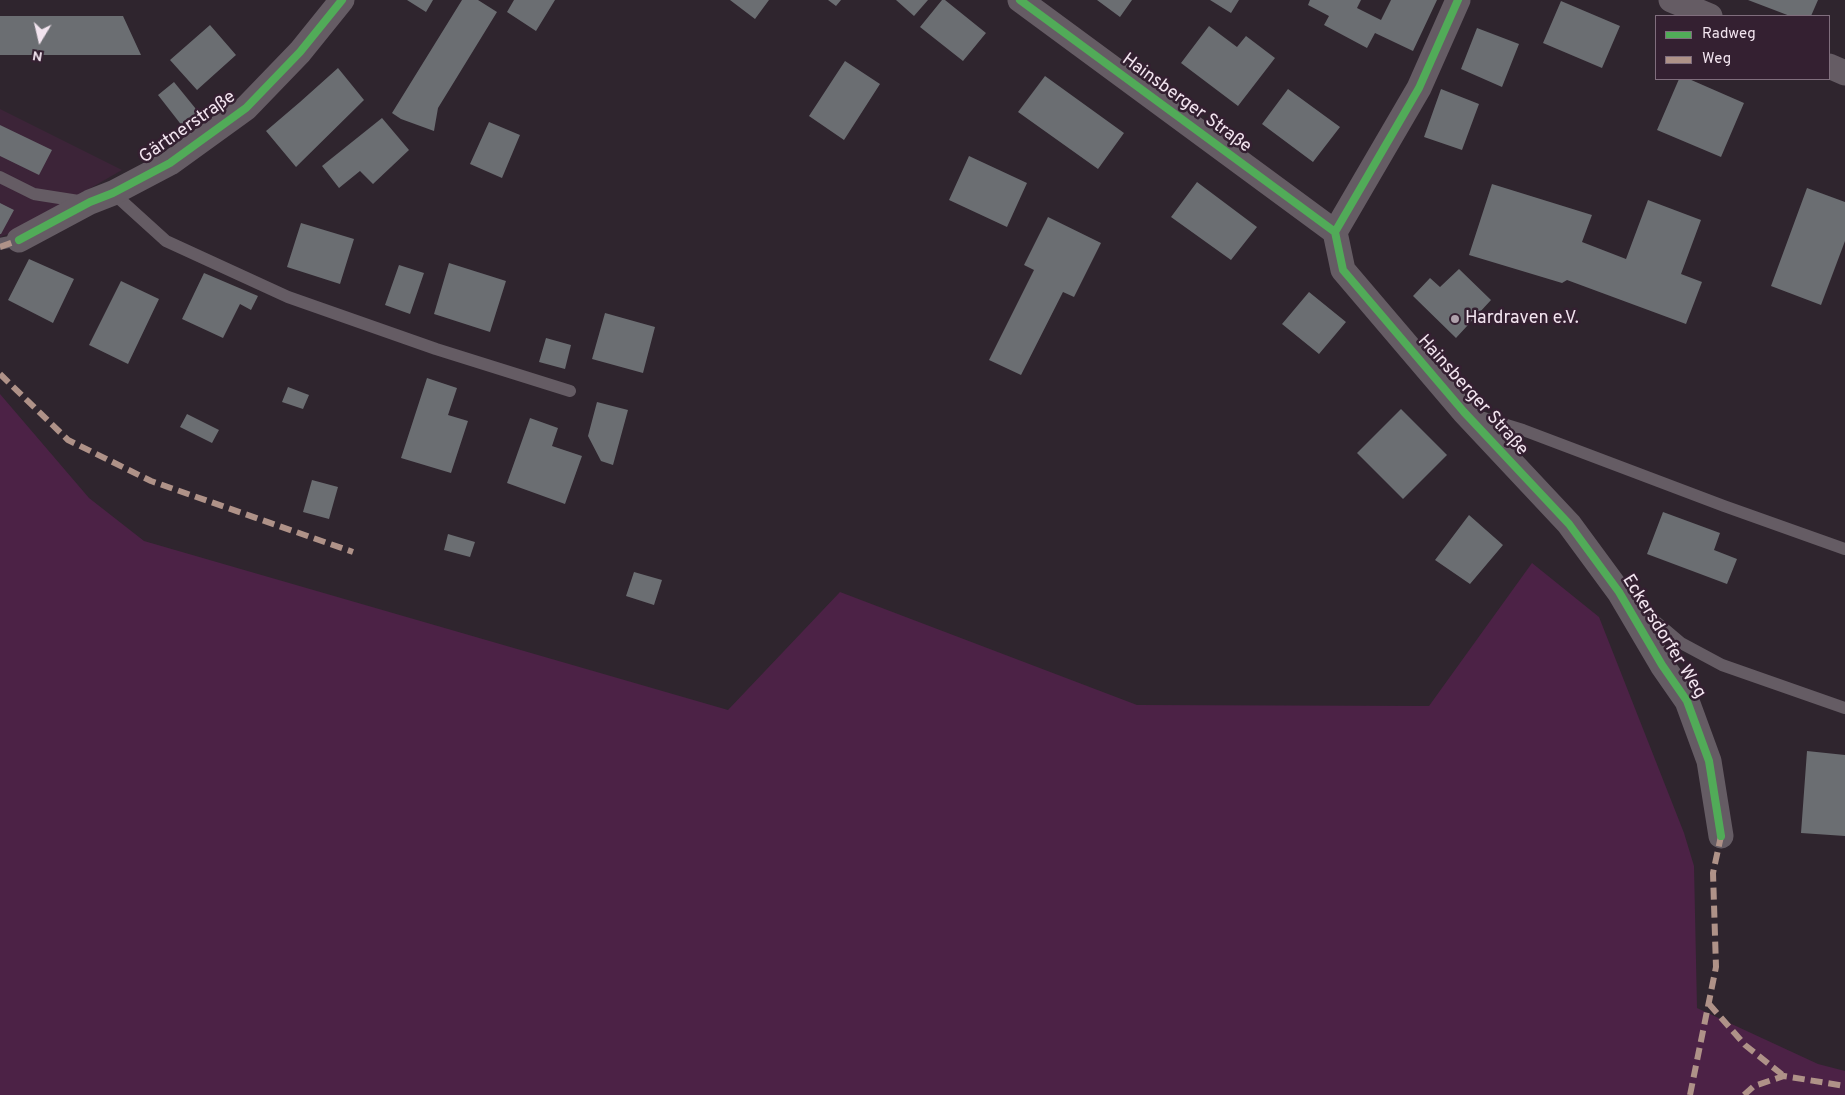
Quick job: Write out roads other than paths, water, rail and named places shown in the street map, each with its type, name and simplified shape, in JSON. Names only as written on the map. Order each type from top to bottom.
[{"type":"street","name":"Gärtnerstraße","points":[[10,242],[90,202],[113,193],[174,161],[246,108],[300,52],[342,0]]},
{"type":"street","name":"Hainsberger Straße","points":[[1020,0],[1335,232],[1343,270],[1464,412],[1569,524],[1603,571]]},
{"type":"street","points":[[1335,232],[1419,88],[1458,0]]},
{"type":"street","points":[[1671,0],[1708,15]]},
{"type":"street","points":[[1830,66],[1845,73]]},
{"type":"street","name":"Eckersdorfer Weg","points":[[1603,571],[1619,592],[1662,664],[1687,701],[1709,761],[1721,836]]},
{"type":"lane","points":[[0,177],[34,194],[90,202]]},
{"type":"lane","points":[[113,193],[166,241],[288,296],[436,349],[570,391]]},
{"type":"lane","points":[[1464,412],[1523,430],[1715,503],[1845,549]]},
{"type":"lane","points":[[1619,592],[1681,642],[1722,665],[1845,708]]},
{"type":"place","name":"Hardraven e.V.","points":[[1455,319]]}]
